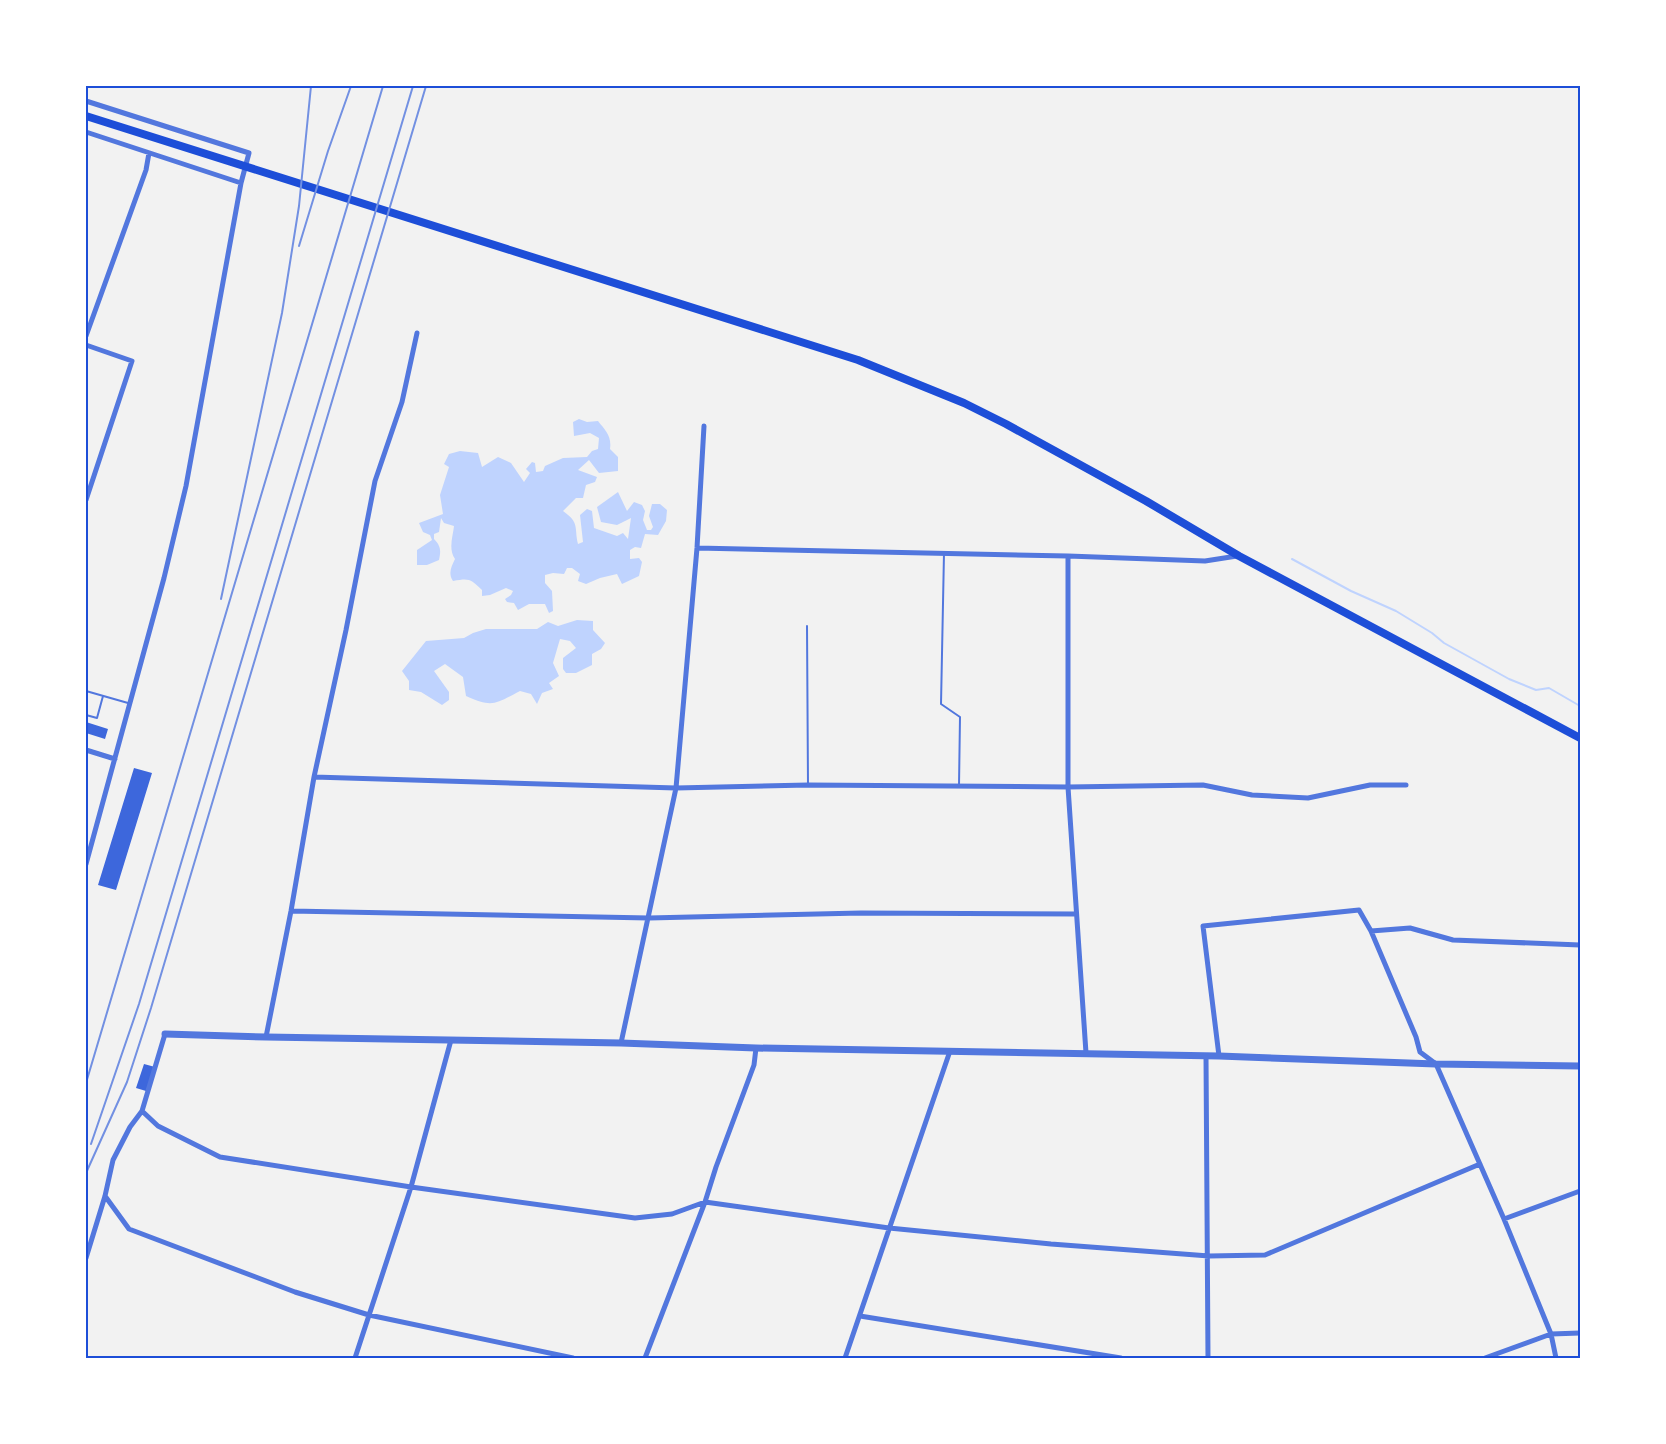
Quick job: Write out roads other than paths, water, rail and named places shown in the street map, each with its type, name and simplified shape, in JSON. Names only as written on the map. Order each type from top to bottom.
[{"type":"main road","points":[[86,116],[788,337],[858,360],[964,403],[1146,501],[1239,556],[1581,738]]},
{"type":"street","points":[[86,101],[249,153],[241,183],[186,486],[116,759],[86,864]]},
{"type":"street","points":[[86,132],[241,183]]},
{"type":"street","points":[[86,336],[142,179],[149,153]]},
{"type":"street","points":[[266,1037],[314,777],[375,481],[402,402],[417,333]]},
{"type":"street","points":[[86,345],[132,361],[86,500]]},
{"type":"street","points":[[621,1043],[676,788],[697,548],[704,426]]},
{"type":"street","points":[[697,548],[1205,561],[1239,556]]},
{"type":"street","points":[[1068,556],[1068,787],[1086,1053]]},
{"type":"street","points":[[86,750],[116,759]]},
{"type":"street","points":[[314,777],[676,788],[808,785],[1068,787],[1203,785],[1252,795],[1308,798],[1370,785],[1406,785]]},
{"type":"street","points":[[1219,1056],[1203,927],[1359,910],[1371,931],[1416,1037],[1420,1052],[1436,1064],[1480,1164],[1551,1334],[1556,1359]]},
{"type":"street","points":[[291,911],[649,918],[861,914],[1076,914]]},
{"type":"street","points":[[1371,931],[1410,928],[1453,940],[1581,945]]},
{"type":"street","points":[[86,1258],[105,1196],[112,1160],[130,1127],[142,1111],[165,1034],[1219,1056],[1436,1064],[1581,1066]]},
{"type":"street","points":[[355,1359],[411,1187],[451,1040]]},
{"type":"street","points":[[645,1359],[754,1065],[756,1048]]},
{"type":"street","points":[[845,1359],[950,1051]]},
{"type":"street","points":[[1206,1056],[1208,1359]]},
{"type":"street","points":[[142,1111],[158,1126],[220,1157],[411,1187],[635,1218],[672,1214],[705,1202],[889,1228],[1051,1244],[1209,1256],[1265,1255],[1480,1164]]},
{"type":"street","points":[[1504,1219],[1581,1191]]},
{"type":"street","points":[[105,1196],[129,1228],[295,1292],[369,1315],[573,1359]]},
{"type":"street","points":[[860,1316],[1121,1359]]},
{"type":"street","points":[[1485,1359],[1551,1334],[1581,1333]]},
{"type":"lane","points":[[944,553],[941,704],[960,717],[959,786]]},
{"type":"lane","points":[[807,626],[808,785]]},
{"type":"lane","points":[[86,691],[130,704]]},
{"type":"lane","points":[[86,715],[97,718],[103,696]]},
{"type":"water","points":[[579,419],[587,422],[598,421],[605,430],[610,440],[610,449],[618,457],[618,471],[599,473],[589,460],[578,470],[597,477],[595,482],[586,485],[583,498],[576,498],[563,511],[574,522],[578,544],[583,542],[580,515],[587,509],[592,511],[594,528],[617,536],[623,533],[628,539],[631,518],[617,525],[601,522],[597,507],[618,492],[627,511],[634,502],[642,505],[645,511],[643,520],[647,530],[653,527],[649,516],[652,504],[660,504],[667,510],[666,521],[658,535],[645,534],[641,548],[635,547],[630,550],[630,559],[639,558],[642,562],[639,576],[622,584],[617,574],[586,584],[578,581],[580,574],[572,568],[567,568],[564,574],[545,575],[545,583],[552,591],[553,611],[549,613],[545,604],[529,604],[518,610],[514,603],[507,602],[505,599],[513,591],[506,588],[482,596],[482,590],[472,582],[453,581],[450,573],[455,559],[451,547],[454,526],[444,523],[441,518],[439,532],[434,534],[434,539],[440,549],[439,560],[427,565],[417,565],[417,550],[432,540],[430,535],[423,532],[419,523],[443,514],[440,495],[449,467],[444,464],[449,454],[460,451],[478,453],[482,467],[498,457],[511,463],[524,482],[530,473],[526,469],[532,462],[535,463],[536,472],[543,471],[545,466],[563,458],[587,457],[592,451],[598,449],[599,438],[590,433],[574,436],[573,422]]},
{"type":"water","points":[[577,620],[593,621],[593,630],[605,643],[601,649],[592,654],[592,665],[576,673],[566,673],[563,669],[563,658],[576,648],[570,641],[560,639],[553,663],[559,676],[549,683],[553,689],[542,693],[537,704],[531,694],[520,691],[494,703],[482,702],[466,696],[463,677],[445,664],[434,671],[449,692],[449,700],[442,705],[421,692],[409,690],[409,681],[402,671],[426,641],[464,638],[486,629],[537,629],[548,622],[558,626]]},
{"type":"waterway","points":[[1292,559],[1351,591],[1396,611],[1444,643],[1509,679],[1536,690],[1549,688],[1580,706]]},
{"type":"railway","points":[[221,599],[282,313],[299,206],[311,86]]},
{"type":"railway","points":[[299,246],[351,86]]},
{"type":"railway","points":[[86,1083],[383,86]]},
{"type":"railway","points":[[91,1144],[139,1004],[413,86]]},
{"type":"railway","points":[[86,1173],[127,1082],[151,1008],[426,86]]}]
